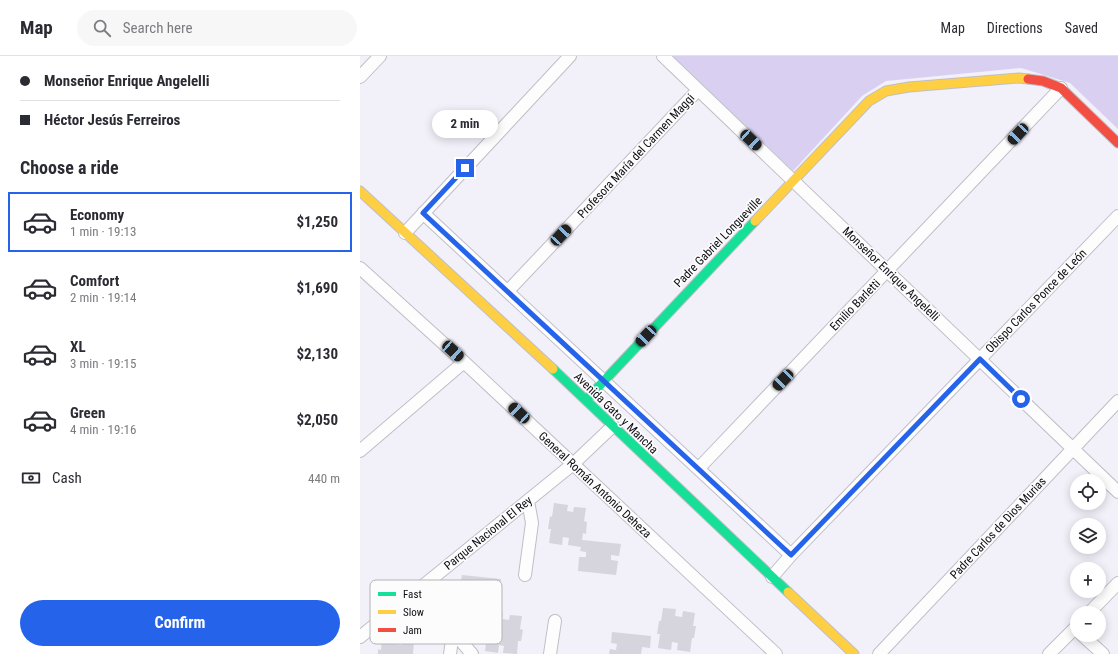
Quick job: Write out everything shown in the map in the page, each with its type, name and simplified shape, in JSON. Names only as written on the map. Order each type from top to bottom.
[{"type":"street","points":[[360,77],[380,56]]},
{"type":"street","points":[[405,233],[570,56]]},
{"type":"street","name":"Monseñor Enrique Angelelli","points":[[663,56],[1118,492]]},
{"type":"street","name":"Padre Gabriel Longueville","points":[[586,400],[869,100],[886,91],[909,87],[1019,78],[1043,81],[1061,88]]},
{"type":"street","points":[[1061,88],[1118,143]]},
{"type":"street","name":"Emilio Barletti","points":[[699,468],[1061,88]]},
{"type":"street","name":"Profesora María del Carmen Maggi","points":[[508,291],[698,90]]},
{"type":"street","name":"Avenida Gato y Mancha","points":[[360,191],[586,400],[854,654]]},
{"type":"street","points":[[423,213],[791,555]]},
{"type":"street","name":"Obispo Carlos Ponce de León","points":[[772,577],[791,555],[1118,216]]},
{"type":"street","name":"General Román Antonio Deheza","points":[[360,268],[464,362],[776,654]]},
{"type":"street","points":[[361,448],[464,362]]},
{"type":"street","name":"Padre Carlos de Dios Murias","points":[[879,654],[1118,401]]},
{"type":"street","name":"Parque Nacional El Rey","points":[[430,580],[573,464],[613,426]]},
{"type":"street","points":[[525,575],[532,523],[528,501]]},
{"type":"street","points":[[1096,606],[1118,583]]},
{"type":"street","points":[[550,654],[555,621]]},
{"type":"street","name":"Parque Nacional El Rey","points":[[360,637],[370,629]]},
{"type":"street","points":[[1049,654],[1070,637]]},
{"type":"street","points":[[1090,642],[1102,654]]},
{"type":"street","points":[[450,654],[451,644]]},
{"type":"street","points":[[463,644],[472,654]]},
{"type":"shaded area","points":[[673,56],[1118,56],[1118,129],[1070,83],[1021,68],[886,81],[862,96],[793,171]]},
{"type":"building","points":[[554,503],[568,505],[567,511],[573,512],[574,507],[586,508],[584,521],[587,522],[586,534],[583,533],[582,540],[621,544],[619,556],[611,555],[611,560],[618,561],[616,575],[578,571],[579,557],[586,557],[586,552],[580,551],[581,547],[568,545],[569,538],[563,537],[562,545],[549,543],[551,529],[548,529]]},
{"type":"building","points":[[462,575],[501,579],[501,580],[461,580]]},
{"type":"building","points":[[663,608],[676,609],[675,616],[682,617],[683,611],[695,613],[693,626],[696,626],[690,652],[677,650],[678,643],[672,642],[671,650],[658,648],[660,634],[657,634]]},
{"type":"building","points":[[510,615],[522,616],[520,629],[523,630],[521,641],[518,641],[517,654],[503,653],[504,646],[499,645],[498,653],[485,651],[486,644],[502,644],[502,619],[509,620]]},
{"type":"building","points":[[612,632],[651,636],[650,648],[642,647],[641,654],[609,654],[610,649],[616,650],[617,644],[611,643]]},
{"type":"building","points":[[381,644],[414,644],[413,654],[378,654],[378,649],[381,650]]},
{"type":"traffic: fast","points":[[586,400],[755,221]]},
{"type":"traffic: fast","points":[[553,369],[788,592]]},
{"type":"traffic: slow","points":[[755,221],[869,101],[886,91],[909,87],[1019,78],[1028,79]]},
{"type":"traffic: slow","points":[[360,191],[553,369]]},
{"type":"traffic: slow","points":[[788,592],[854,654]]},
{"type":"traffic: jam","points":[[1028,79],[1043,81],[1061,88],[1118,143]]},
{"type":"route","points":[[465,168],[423,213],[791,555],[980,359],[1021,399]]}]
